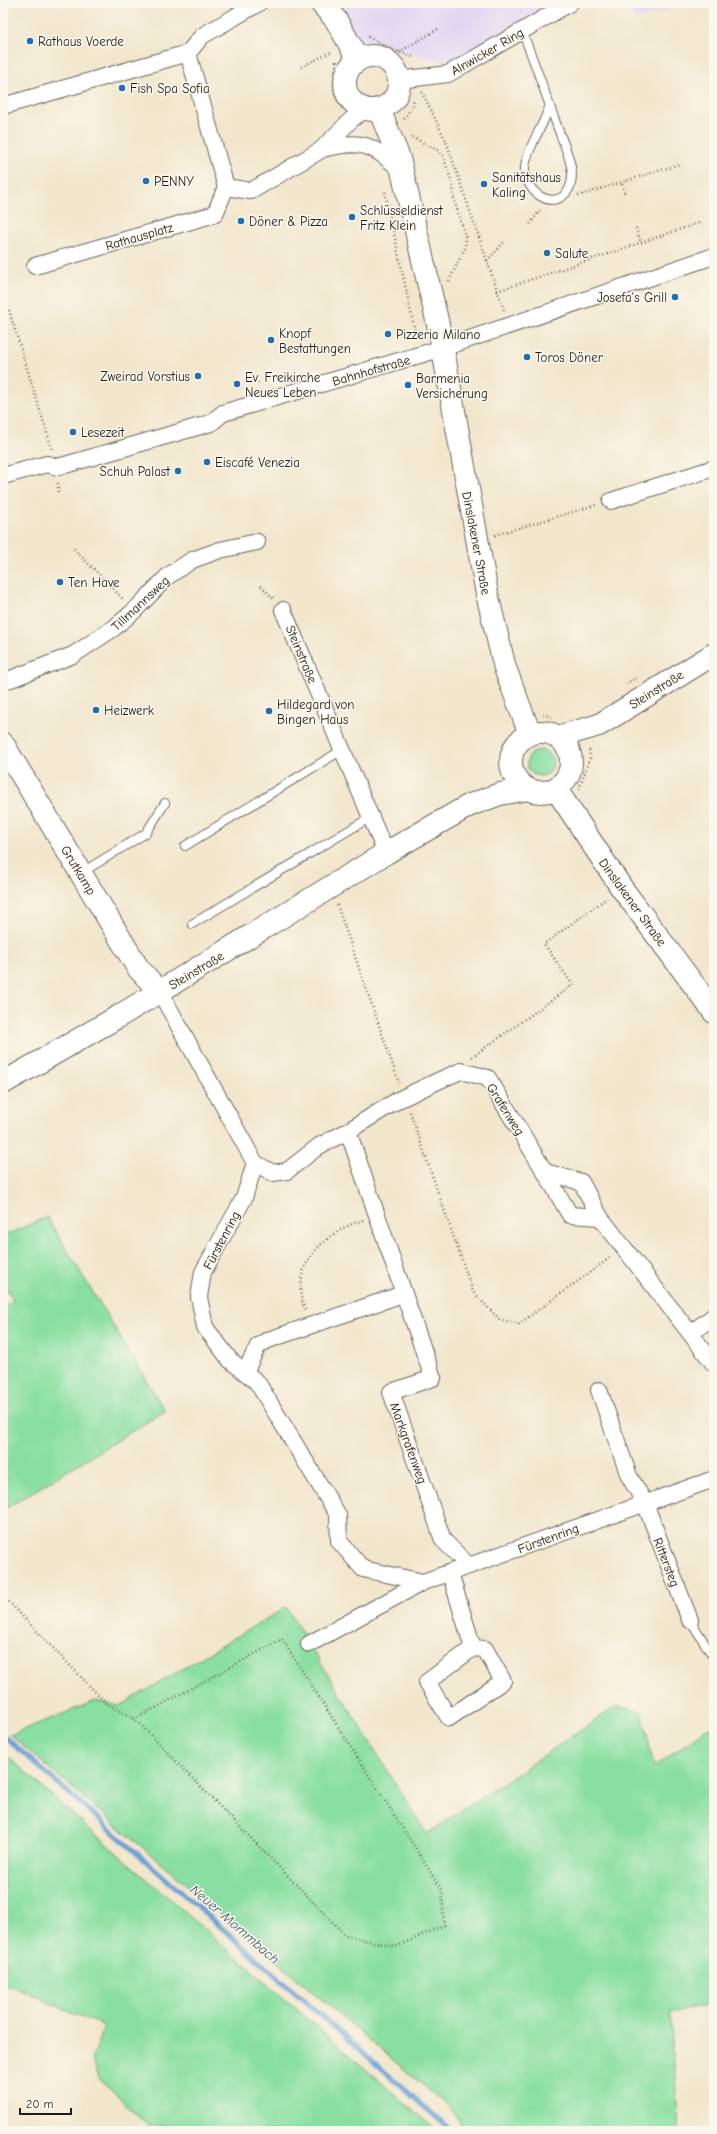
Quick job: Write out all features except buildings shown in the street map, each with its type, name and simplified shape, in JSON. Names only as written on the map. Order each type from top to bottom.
[{"type":"main road","points":[[322,3],[344,33],[358,59]]},
{"type":"main road","points":[[372,56],[385,60],[396,72],[407,79],[392,101],[366,112],[350,99],[345,83],[349,69],[358,59],[372,56]]},
{"type":"main road","name":"Dinslakener Straße","points":[[366,112],[399,158],[443,348],[476,541],[505,668],[530,734]]},
{"type":"main road","name":"Steinstraße","points":[[556,789],[570,774],[571,766],[580,745],[574,736],[599,725],[714,654]]},
{"type":"main road","points":[[556,789],[546,792],[537,792],[527,789],[519,783],[513,775],[511,756],[515,746],[521,739],[530,734],[544,732],[574,736]]},
{"type":"main road","name":"Grutkamp","points":[[3,744],[138,968],[160,992]]},
{"type":"main road","name":"Steinstraße","points":[[470,805],[511,766]]},
{"type":"main road","name":"Steinstraße","points":[[3,1083],[160,992],[386,853],[470,805],[500,794],[527,789]]},
{"type":"main road","name":"Dinslakener Straße","points":[[556,789],[621,887],[714,1012]]},
{"type":"street","points":[[3,106],[188,53],[202,36],[259,3]]},
{"type":"street","name":"Alnwicker Ring","points":[[407,79],[448,74],[570,3]]},
{"type":"street","points":[[188,53],[226,187],[250,191],[321,150],[366,112]]},
{"type":"street","points":[[321,150],[344,144],[362,144],[379,152],[402,171]]},
{"type":"street","name":"Rathausplatz","points":[[35,266],[215,214],[226,187]]},
{"type":"street","name":"Bahnhofstraße","points":[[3,476],[47,464],[58,467],[211,423],[223,413],[443,348],[714,256]]},
{"type":"street","points":[[611,501],[714,468]]},
{"type":"street","name":"Tillmannsweg","points":[[3,682],[73,655],[114,628],[134,611],[168,576],[192,560],[220,550],[257,542]]},
{"type":"street","name":"Steinstraße","points":[[283,610],[386,853]]},
{"type":"street","points":[[160,992],[255,1163]]},
{"type":"street","name":"Grafenweg","points":[[255,1163],[273,1173],[287,1171],[319,1146],[348,1131],[404,1097],[461,1071],[488,1078],[570,1215],[600,1217]]},
{"type":"street","name":"Markgrafenweg","points":[[348,1131],[402,1294],[433,1378],[391,1392],[443,1540],[469,1566]]},
{"type":"street","name":"Fürstenring","points":[[255,1163],[244,1198],[203,1272],[198,1296],[205,1327],[230,1360],[257,1382],[338,1515],[339,1541],[364,1569],[423,1582]]},
{"type":"street","points":[[545,1172],[582,1182],[600,1217],[714,1364]]},
{"type":"street","points":[[245,1372],[258,1346],[268,1340],[402,1294]]},
{"type":"street","points":[[691,1333],[714,1316]]},
{"type":"street","points":[[599,1390],[629,1476],[645,1503]]},
{"type":"street","name":"Fürstenring","points":[[309,1644],[423,1582],[714,1478]]},
{"type":"street","name":"Rittersteg","points":[[645,1503],[690,1620]]},
{"type":"street","points":[[450,1573],[473,1648]]},
{"type":"street","points":[[473,1648],[485,1649],[502,1681],[450,1718],[427,1682],[473,1648]]},
{"type":"lane","points":[[522,31],[550,105],[572,171],[569,189],[564,195],[548,199],[538,196],[530,189],[525,170],[526,161],[543,125],[550,105]]},
{"type":"lane","points":[[185,846],[342,750]]},
{"type":"lane","points":[[81,874],[146,833],[165,803]]},
{"type":"lane","points":[[192,924],[371,817]]},
{"type":"lane","points":[[690,1620],[714,1658]]},
{"type":"path","points":[[398,52],[438,30]]},
{"type":"path","points":[[364,33],[371,39],[398,52],[413,57]]},
{"type":"path","points":[[302,67],[335,48],[336,63],[333,76],[335,94],[344,110],[366,112]]},
{"type":"path","points":[[407,79],[446,141],[510,326]]},
{"type":"path","points":[[401,123],[407,116],[414,100]]},
{"type":"path","points":[[410,136],[437,150],[443,156],[454,186],[454,200],[466,238],[465,248],[446,286]]},
{"type":"path","points":[[564,195],[582,197],[680,164]]},
{"type":"path","points":[[622,184],[625,194]]},
{"type":"path","points":[[384,186],[416,331],[443,348]]},
{"type":"path","points":[[530,224],[548,199]]},
{"type":"path","points":[[497,291],[702,222]]},
{"type":"path","points":[[636,228],[641,243]]},
{"type":"path","points":[[487,261],[504,242]]},
{"type":"path","points":[[3,291],[58,467]]},
{"type":"path","points":[[476,541],[611,501]]},
{"type":"path","points":[[74,549],[134,611]]},
{"type":"path","points":[[539,713],[566,722],[572,722],[574,736],[590,749],[590,758],[585,776],[576,796]]},
{"type":"path","points":[[331,887],[473,1292],[499,1319],[519,1324],[623,1248]]},
{"type":"path","points":[[468,1060],[573,985],[544,944],[621,887]]},
{"type":"path","points":[[311,1325],[303,1305],[300,1291],[304,1269],[312,1255],[322,1243],[336,1231],[377,1216]]},
{"type":"path","points":[[3,1596],[108,1704],[135,1719],[346,1936],[396,1947],[444,1925],[442,1890],[282,1639],[135,1719]]},
{"type":"shaded area","points":[[324,3],[558,3],[451,64],[349,37]]},
{"type":"shaded area","points":[[626,3],[689,3],[633,20]]},
{"type":"green space","points":[[540,750],[549,754],[553,763],[549,772],[540,776],[531,772],[527,763],[531,754]]},
{"type":"green space","points":[[47,1217],[165,1411],[3,1510],[3,1307],[13,1301],[3,1282],[3,1236]]},
{"type":"green space","points":[[286,1607],[427,1834],[617,1706],[642,1712],[654,1767],[714,1724],[714,2005],[670,2012],[679,2131],[466,2131],[452,2110],[10,1735],[95,1701],[120,1706]]},
{"type":"green space","points":[[3,1752],[88,1828],[437,2131],[213,2131],[196,2126],[149,2126],[98,2078],[92,2057],[104,2026],[3,1983]]},
{"type":"waterway","name":"Neuer Mommbach","points":[[3,1735],[452,2131]]},
{"type":"place","name":"Rathaus Voerde","points":[[30,41]]},
{"type":"place","name":"Fish Spa Sofia","points":[[122,88]]},
{"type":"place","name":"PENNY","points":[[146,181]]},
{"type":"place","name":"Sanitätshaus Kaling","points":[[484,184]]},
{"type":"place","name":"Schlüsseldienst Fritz Klein","points":[[352,217]]},
{"type":"place","name":"Döner & Pizza","points":[[241,221]]},
{"type":"place","name":"Salute","points":[[547,253]]},
{"type":"place","name":"Josefa's Grill","points":[[675,297]]},
{"type":"place","name":"Pizzeria Milano","points":[[388,334]]},
{"type":"place","name":"Knopf Bestattungen","points":[[271,340]]},
{"type":"place","name":"Toros Döner","points":[[527,357]]},
{"type":"place","name":"Zweirad Vorstius","points":[[198,376]]},
{"type":"place","name":"Ev. Freikirche Neues Leben","points":[[237,384]]},
{"type":"place","name":"Barmenia Versicherung","points":[[408,385]]},
{"type":"place","name":"Lesezeit","points":[[73,432]]},
{"type":"place","name":"Eiscafé Venezia","points":[[207,462]]},
{"type":"place","name":"Schuh Palast","points":[[178,471]]},
{"type":"place","name":"Ten Have","points":[[60,582]]},
{"type":"place","name":"Heizwerk","points":[[96,710]]},
{"type":"place","name":"Hildegard von Bingen Haus","points":[[269,711]]}]
